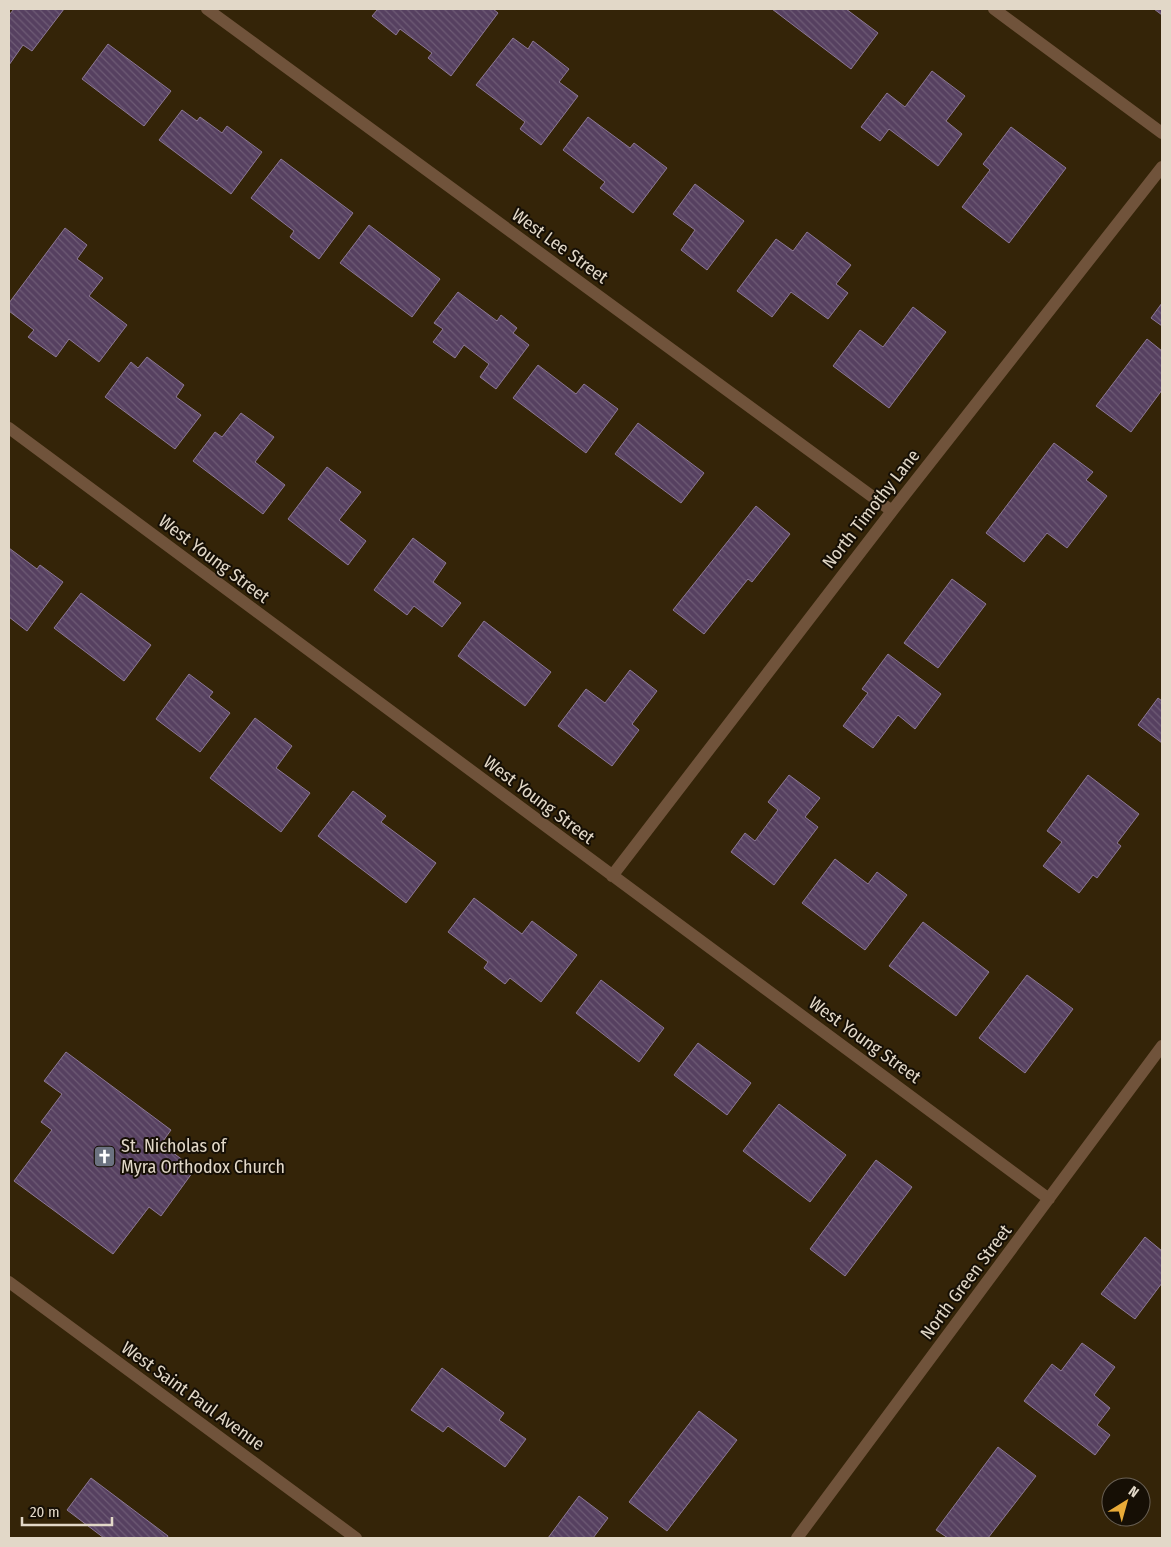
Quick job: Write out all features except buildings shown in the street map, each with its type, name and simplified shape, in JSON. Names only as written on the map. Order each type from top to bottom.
[{"type":"street","name":"West Lee Street","points":[[207,9],[892,511]]},
{"type":"street","points":[[994,9],[1162,133]]},
{"type":"street","name":"North Timothy Lane","points":[[612,876],[892,511],[1162,167]]},
{"type":"street","name":"West Young Street","points":[[9,428],[1049,1199]]},
{"type":"street","name":"North Green Street","points":[[797,1538],[1162,1046]]},
{"type":"street","name":"West Saint Paul Avenue","points":[[9,1282],[356,1538]]},
{"type":"place","name":"St. Nicholas of Myra Orthodox Church","points":[[105,1156]]}]
